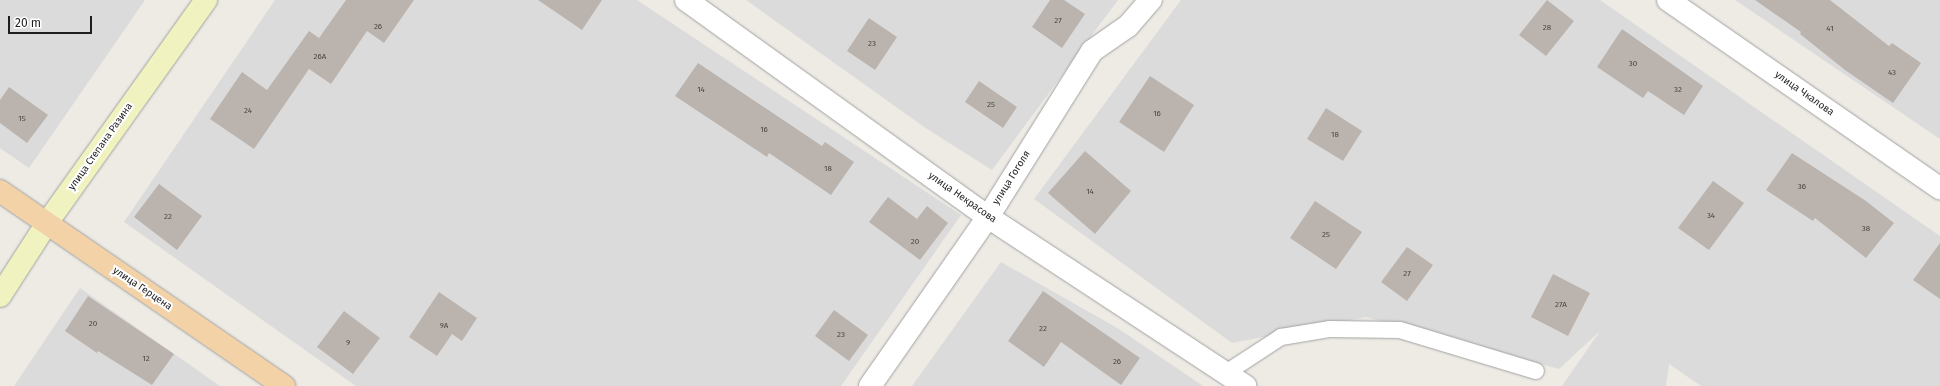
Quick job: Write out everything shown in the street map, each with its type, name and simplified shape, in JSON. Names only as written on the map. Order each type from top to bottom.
[{"type":"main road","name":"улица Степана Разина","points":[[0,296],[47,223],[206,0]]},
{"type":"main road","name":"улица Герцена","points":[[0,191],[284,386]]},
{"type":"street","name":"улица Некрасова","points":[[686,0],[988,217],[1245,386]]},
{"type":"street","name":"улица Гоголя","points":[[870,386],[988,217],[1092,51],[1128,26],[1151,0]]},
{"type":"street","name":"улица Чкалова","points":[[1668,0],[1940,188]]},
{"type":"lane","points":[[1226,373],[1281,338],[1330,329],[1400,330],[1536,371]]},
{"type":"shaded area","points":[[0,0],[145,0],[29,168],[0,148]]},
{"type":"shaded area","points":[[275,0],[637,0],[961,215],[841,386],[356,386],[124,222]]},
{"type":"shaded area","points":[[746,0],[1118,0],[992,170],[927,129]]},
{"type":"shaded area","points":[[1181,0],[1600,0],[1940,236],[1940,386],[1701,386],[1669,364],[1666,386],[1562,386],[1600,331],[1559,369],[1366,317],[1232,343],[1034,199]]},
{"type":"shaded area","points":[[1735,0],[1940,0],[1940,139]]},
{"type":"shaded area","points":[[1001,262],[1119,329],[1203,386],[912,386]]},
{"type":"shaded area","points":[[80,288],[220,386],[14,386]]},
{"type":"building","points":[[346,0],[414,0],[384,43],[367,31],[331,84],[309,69],[254,149],[210,119],[242,72],[267,90],[309,31],[319,38]]},
{"type":"building","points":[[538,0],[602,0],[582,30]]},
{"type":"building","points":[[1050,0],[1064,0],[1085,14],[1062,48],[1032,27]]},
{"type":"building","points":[[1547,0],[1574,21],[1546,56],[1519,35]]},
{"type":"building","points":[[1755,0],[1830,0],[1889,46],[1892,43],[1921,63],[1893,103],[1845,70],[1800,34],[1801,32]]},
{"type":"building","points":[[869,18],[897,37],[875,70],[847,51]]},
{"type":"building","points":[[1622,29],[1703,86],[1684,115],[1648,91],[1643,98],[1597,67]]},
{"type":"building","points":[[698,63],[822,146],[825,142],[854,162],[831,195],[769,153],[767,157],[675,96]]},
{"type":"building","points":[[1150,76],[1194,105],[1164,152],[1119,122]]},
{"type":"building","points":[[979,81],[1017,107],[1003,128],[965,102]]},
{"type":"building","points":[[9,87],[48,115],[27,143],[0,123],[0,100]]},
{"type":"building","points":[[1326,108],[1362,131],[1343,161],[1307,139]]},
{"type":"building","points":[[1085,151],[1131,191],[1095,234],[1048,193]]},
{"type":"building","points":[[1792,153],[1866,201],[1894,223],[1866,258],[1815,218],[1813,221],[1766,190]]},
{"type":"building","points":[[1713,181],[1744,203],[1709,250],[1678,228]]},
{"type":"building","points":[[159,184],[202,216],[177,250],[134,217]]},
{"type":"building","points":[[888,197],[917,219],[927,206],[948,223],[920,260],[869,222]]},
{"type":"building","points":[[1315,201],[1362,232],[1336,269],[1290,238]]},
{"type":"building","points":[[1940,243],[1940,299],[1913,280]]},
{"type":"building","points":[[1407,247],[1433,265],[1407,301],[1381,282]]},
{"type":"building","points":[[1553,274],[1590,293],[1568,336],[1531,317]]},
{"type":"building","points":[[1043,291],[1140,358],[1121,385],[1061,342],[1044,367],[1008,341]]},
{"type":"building","points":[[439,292],[477,318],[462,341],[452,334],[437,356],[409,337]]},
{"type":"building","points":[[88,296],[174,354],[152,385],[98,351],[97,353],[65,331]]},
{"type":"building","points":[[834,310],[868,335],[849,361],[815,336]]},
{"type":"building","points":[[344,311],[380,338],[353,374],[317,347]]}]
